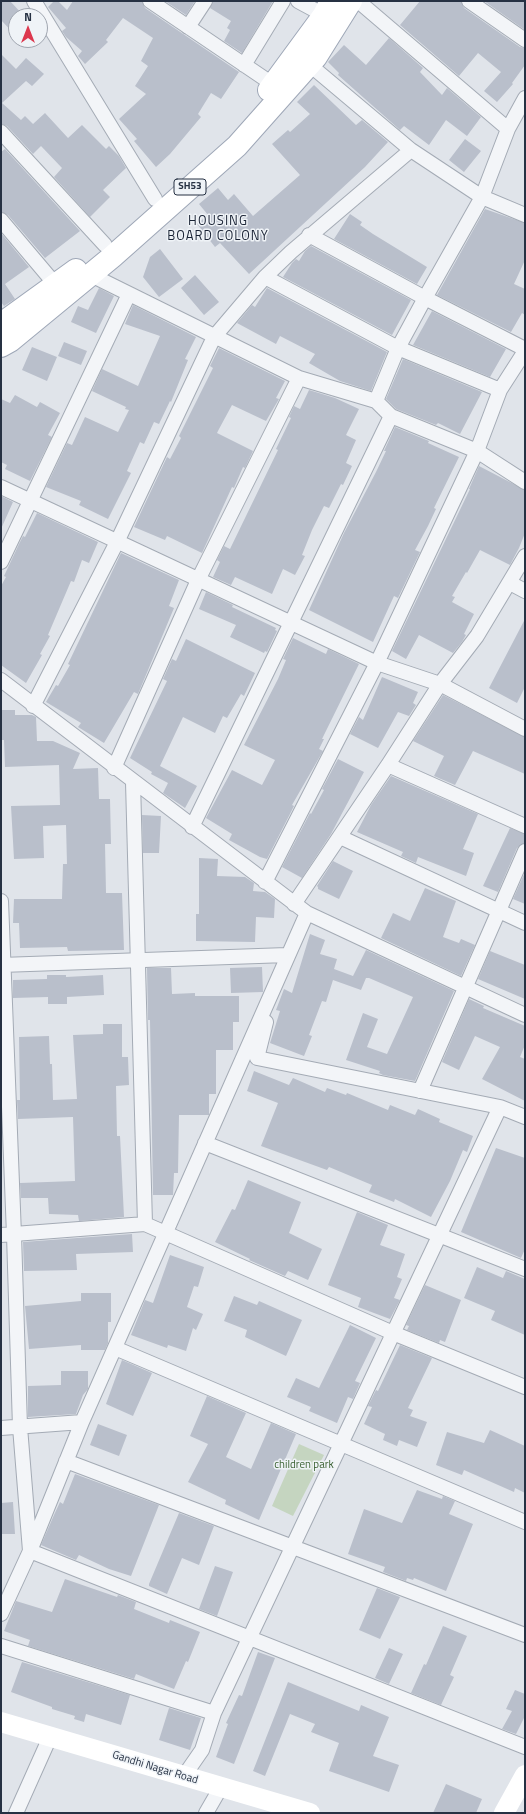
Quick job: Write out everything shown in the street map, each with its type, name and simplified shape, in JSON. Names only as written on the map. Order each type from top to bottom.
[{"type":"main road","name":"SH53","points":[[4,316],[55,284],[84,272],[105,245],[155,199],[236,131],[274,85],[303,59],[316,57],[351,1]]},
{"type":"main road","name":"SH53","points":[[1,346],[10,341],[84,272],[237,146],[303,59],[327,8]]},
{"type":"street","points":[[34,1],[155,199]]},
{"type":"street","points":[[150,1],[274,85]]},
{"type":"street","points":[[188,27],[205,1]]},
{"type":"street","points":[[244,65],[283,1]]},
{"type":"street","points":[[298,1],[327,8]]},
{"type":"street","points":[[358,1],[508,129]]},
{"type":"street","points":[[469,1],[525,40]]},
{"type":"street","points":[[303,59],[411,150],[482,197],[525,215]]},
{"type":"street","points":[[376,401],[398,348],[482,197],[508,129],[525,98]]},
{"type":"street","points":[[1,132],[105,245]]},
{"type":"street","points":[[33,706],[117,542],[214,337],[265,277],[308,235],[411,150]]},
{"type":"street","points":[[1,220],[55,284]]},
{"type":"street","points":[[265,882],[377,663],[477,451],[500,390],[525,350],[308,235]]},
{"type":"street","points":[[84,272],[299,378],[376,401],[391,416],[477,451],[525,482]]},
{"type":"street","points":[[265,277],[398,348],[500,390]]},
{"type":"street","points":[[1,562],[128,294]]},
{"type":"street","points":[[114,768],[198,580],[299,378]]},
{"type":"street","points":[[192,827],[391,416]]},
{"type":"street","points":[[1,487],[377,663],[440,684],[525,729]]},
{"type":"street","points":[[294,904],[388,765],[440,684],[478,636],[510,584],[525,556]]},
{"type":"street","points":[[510,584],[525,591]]},
{"type":"street","points":[[1,680],[114,768],[307,913],[525,1015]]},
{"type":"street","points":[[388,765],[525,826]]},
{"type":"street","points":[[133,782],[145,1224]]},
{"type":"street","points":[[340,837],[525,923]]},
{"type":"street","points":[[420,1092],[525,851]]},
{"type":"street","points":[[1,901],[8,1235],[20,1427],[30,1551]]},
{"type":"street","points":[[1,1614],[30,1551],[82,1422],[287,955],[307,913]]},
{"type":"street","points":[[2,965],[287,955]]},
{"type":"street","points":[[277,980],[257,1058],[500,1107],[525,1117]]},
{"type":"street","points":[[184,1776],[202,1750],[214,1712],[500,1107]]},
{"type":"street","points":[[205,1144],[439,1236],[525,1268]]},
{"type":"street","points":[[8,1235],[145,1224],[393,1333],[525,1387]]},
{"type":"street","points":[[115,1348],[525,1522]]},
{"type":"street","points":[[1,1428],[82,1422]]},
{"type":"street","points":[[66,1461],[525,1635]]},
{"type":"street","points":[[30,1551],[525,1747]]},
{"type":"street","points":[[1,1646],[214,1712]]},
{"type":"street","name":"Gandhi Nagar Road","points":[[1,1722],[310,1813]]},
{"type":"street","points":[[16,1813],[50,1737]]},
{"type":"street","points":[[504,1813],[525,1775]]},
{"type":"street","points":[[206,1813],[221,1787]]},
{"type":"green space","name":"children park","points":[[299,1444],[324,1455],[293,1516],[272,1506]]},
{"type":"building","points":[[1,1],[10,1],[17,8],[8,8],[8,27],[1,20]]},
{"type":"building","points":[[54,1],[58,1],[67,10],[73,1],[142,1],[145,8],[239,72],[221,99],[211,93],[198,114],[201,117],[170,154],[156,167],[134,141],[137,139],[119,119],[146,94],[135,86],[148,66],[141,61],[153,38],[123,18],[106,40],[108,42],[85,64],[78,56],[82,51],[66,37],[62,31],[66,28],[48,7]]},
{"type":"building","points":[[165,1],[195,1],[186,15]]},
{"type":"building","points":[[213,1],[273,1],[242,53],[224,41],[230,30],[227,28],[231,21],[210,8]]},
{"type":"building","points":[[420,1],[461,1],[464,8],[520,47],[525,48],[525,65],[512,83],[513,84],[497,102],[484,91],[501,72],[478,53],[459,76],[400,25]]},
{"type":"building","points":[[484,1],[525,1],[525,30]]},
{"type":"building","points":[[389,38],[423,68],[420,72],[442,95],[447,88],[481,117],[467,136],[446,120],[429,145],[404,126],[400,130],[338,75],[339,73],[328,62],[344,45],[366,65]]},
{"type":"building","points":[[1,54],[16,69],[26,58],[44,74],[32,86],[26,81],[2,103],[21,120],[25,116],[33,124],[45,113],[68,138],[82,125],[106,149],[109,146],[119,156],[126,168],[103,190],[110,197],[90,217],[54,177],[62,168],[41,146],[33,154],[7,126],[1,124]]},
{"type":"building","points":[[314,85],[356,125],[362,120],[388,142],[365,167],[249,274],[220,243],[215,247],[197,224],[208,215],[199,204],[218,188],[228,200],[234,194],[253,216],[300,175],[272,144],[288,130],[290,132],[310,114],[297,102]]},
{"type":"building","points":[[465,139],[481,151],[464,172],[449,160]]},
{"type":"building","points":[[5,149],[80,231],[45,258],[8,215],[1,212],[1,152]]},
{"type":"building","points":[[485,209],[525,223],[525,260],[514,284],[525,289],[525,315],[522,313],[511,332],[437,295]]},
{"type":"building","points":[[350,214],[362,222],[360,225],[373,234],[427,267],[417,284],[334,239]]},
{"type":"building","points":[[1,233],[29,267],[5,284],[15,299],[4,306],[1,302]]},
{"type":"building","points":[[311,246],[411,300],[392,335],[283,277],[292,263],[296,259],[299,261],[305,251]]},
{"type":"building","points":[[160,249],[183,279],[159,297],[143,277],[150,257]]},
{"type":"building","points":[[195,275],[219,302],[204,315],[181,288]]},
{"type":"building","points":[[99,288],[114,296],[96,333],[71,322],[78,306],[88,310]]},
{"type":"building","points":[[267,288],[387,352],[371,391],[340,381],[309,363],[315,354],[280,336],[276,344],[237,323],[252,305],[255,307]]},
{"type":"building","points":[[133,305],[196,337],[185,359],[188,360],[171,402],[170,401],[159,424],[154,422],[144,444],[140,442],[127,471],[131,473],[108,519],[79,505],[81,501],[46,487],[67,443],[72,445],[85,417],[118,432],[129,410],[125,409],[126,407],[92,391],[102,369],[138,386],[160,336],[125,324]]},
{"type":"building","points":[[432,311],[506,349],[490,377],[413,345]]},
{"type":"building","points":[[64,342],[87,351],[81,365],[58,356]]},
{"type":"building","points":[[32,347],[57,357],[47,381],[22,370]]},
{"type":"building","points":[[219,348],[285,381],[276,398],[279,399],[266,421],[232,405],[217,433],[253,451],[245,468],[243,467],[234,488],[232,487],[202,553],[167,536],[165,540],[134,527],[167,457],[170,459],[181,438],[179,436],[213,368],[210,366]]},
{"type":"building","points":[[403,359],[482,392],[460,434],[438,423],[436,425],[396,409],[386,399]]},
{"type":"building","points":[[309,390],[335,398],[359,409],[346,435],[356,440],[346,463],[352,466],[343,485],[341,484],[329,508],[324,506],[302,555],[305,556],[295,575],[283,569],[272,594],[235,577],[231,585],[213,577],[220,562],[217,560],[224,546],[230,549],[278,450],[276,449],[291,418],[289,417],[294,406],[300,409]]},
{"type":"building","points":[[15,395],[37,407],[40,402],[60,413],[48,435],[52,437],[30,481],[5,469],[7,465],[1,462],[1,399],[10,403]]},
{"type":"building","points":[[395,427],[429,441],[428,443],[459,457],[434,508],[436,509],[428,526],[415,550],[420,552],[398,598],[394,596],[373,642],[309,610],[344,533],[386,451],[384,451]]},
{"type":"building","points":[[479,466],[525,490],[525,533],[510,565],[480,550],[467,573],[466,572],[452,596],[455,597],[452,602],[474,614],[464,634],[466,635],[453,653],[419,635],[406,659],[392,651],[470,489]]},
{"type":"building","points":[[1,496],[13,502],[1,529]]},
{"type":"building","points":[[37,513],[98,542],[89,563],[82,560],[74,582],[71,581],[48,635],[50,636],[40,654],[42,655],[26,683],[1,665],[1,586],[19,544],[23,536],[25,537]]},
{"type":"building","points":[[121,553],[179,580],[169,606],[174,608],[138,694],[134,692],[104,743],[78,727],[81,723],[46,702],[56,685],[58,686],[70,665],[68,664]]},
{"type":"building","points":[[206,592],[233,605],[232,607],[276,628],[275,630],[277,631],[267,652],[265,651],[264,653],[230,637],[236,625],[199,609]]},
{"type":"building","points":[[525,619],[525,687],[517,703],[489,688]]},
{"type":"building","points":[[293,638],[326,654],[328,649],[359,664],[322,739],[324,739],[319,749],[323,751],[292,805],[294,806],[267,859],[260,857],[229,840],[232,834],[206,818],[232,770],[262,785],[275,760],[244,745],[278,679],[286,660],[283,659]]},
{"type":"building","points":[[186,639],[255,673],[244,696],[241,694],[227,718],[223,716],[215,733],[183,717],[160,766],[197,786],[185,808],[163,793],[168,783],[151,774],[152,772],[130,758],[167,681],[163,679],[172,659],[176,661]]},
{"type":"building","points":[[382,677],[418,692],[413,703],[416,705],[409,716],[398,712],[378,748],[350,734],[359,717],[363,720]]},
{"type":"building","points":[[443,695],[525,737],[525,774],[473,751],[455,785],[434,776],[444,756],[413,741]]},
{"type":"building","points":[[1,710],[15,710],[15,715],[32,715],[36,717],[37,741],[53,741],[80,753],[73,769],[98,768],[99,799],[110,799],[111,844],[105,844],[106,893],[122,893],[124,950],[68,951],[67,947],[20,948],[19,923],[13,923],[14,899],[62,899],[63,864],[67,864],[66,825],[43,826],[44,858],[14,859],[11,806],[60,805],[59,765],[5,767],[4,740],[1,740]]},
{"type":"building","points":[[338,759],[364,772],[331,834],[302,878],[282,867],[310,813],[311,814],[324,790],[322,789]]},
{"type":"building","points":[[391,776],[478,814],[463,849],[474,853],[466,876],[418,857],[416,863],[401,856],[403,852],[357,832],[371,805]]},
{"type":"building","points":[[142,815],[161,816],[159,853],[143,853]]},
{"type":"building","points":[[510,828],[525,834],[525,843],[517,848],[498,892],[483,886]]},
{"type":"building","points":[[199,858],[218,859],[217,876],[245,877],[254,883],[253,891],[265,892],[275,899],[274,918],[256,917],[255,942],[196,941],[196,914],[199,914]]},
{"type":"building","points":[[333,861],[353,871],[339,899],[318,889],[317,886]]},
{"type":"building","points":[[525,872],[525,904],[513,899]]},
{"type":"building","points":[[425,888],[456,901],[443,937],[459,943],[461,939],[475,945],[461,976],[381,938],[393,913],[410,921]]},
{"type":"building","points":[[310,934],[325,940],[320,954],[337,959],[334,969],[353,976],[366,950],[454,991],[415,1081],[383,1075],[379,1073],[380,1071],[346,1060],[363,1013],[378,1019],[367,1047],[387,1054],[413,997],[369,978],[366,978],[361,990],[333,980],[326,1002],[322,1001],[309,1035],[312,1036],[304,1056],[270,1043],[280,1011],[276,1010],[284,989],[292,993]]},
{"type":"building","points":[[490,951],[525,965],[525,999],[478,979]]},
{"type":"building","points":[[262,967],[263,992],[231,993],[230,968]]},
{"type":"building","points":[[147,968],[171,968],[172,994],[195,993],[195,996],[239,996],[239,1022],[233,1022],[233,1050],[216,1050],[216,1094],[209,1094],[209,1115],[179,1115],[178,1173],[174,1173],[173,1195],[153,1195],[150,1020],[148,1020]]},
{"type":"building","points":[[47,975],[66,975],[66,977],[103,975],[104,995],[67,997],[67,1004],[48,1004],[48,997],[13,998],[13,980],[47,979]]},
{"type":"building","points":[[469,999],[484,1006],[483,1008],[525,1026],[525,1045],[520,1057],[525,1059],[525,1101],[482,1079],[500,1047],[475,1036],[459,1070],[442,1062]]},
{"type":"building","points":[[103,1024],[122,1024],[122,1057],[128,1057],[129,1085],[116,1086],[117,1136],[120,1136],[124,1217],[79,1221],[78,1215],[49,1214],[48,1198],[21,1198],[20,1183],[75,1181],[73,1117],[18,1119],[17,1100],[20,1100],[19,1037],[49,1036],[50,1064],[52,1064],[53,1100],[77,1099],[73,1035],[103,1034]]},
{"type":"building","points":[[254,1071],[289,1085],[293,1078],[325,1092],[327,1088],[346,1095],[347,1093],[388,1110],[390,1105],[415,1115],[418,1109],[440,1119],[439,1122],[473,1136],[467,1152],[463,1150],[450,1181],[431,1217],[395,1199],[394,1202],[369,1192],[372,1185],[329,1167],[327,1170],[261,1146],[278,1103],[247,1091]]},
{"type":"building","points":[[496,1148],[525,1158],[525,1249],[521,1258],[461,1232]]},
{"type":"building","points":[[248,1180],[301,1202],[289,1233],[322,1249],[308,1280],[288,1271],[285,1276],[249,1260],[250,1259],[215,1242],[232,1209],[235,1210]]},
{"type":"building","points":[[357,1212],[388,1225],[380,1245],[405,1254],[397,1277],[402,1279],[394,1298],[400,1300],[390,1319],[358,1307],[361,1298],[328,1285]]},
{"type":"building","points":[[132,1234],[133,1252],[76,1254],[77,1270],[24,1271],[23,1242]]},
{"type":"building","points":[[170,1255],[204,1267],[198,1287],[194,1286],[187,1307],[203,1314],[196,1330],[193,1328],[186,1351],[168,1345],[167,1348],[131,1335],[145,1300],[153,1303]]},
{"type":"building","points":[[477,1267],[503,1278],[506,1271],[525,1279],[525,1335],[491,1320],[495,1311],[464,1298]]},
{"type":"building","points":[[425,1285],[461,1300],[445,1342],[440,1340],[439,1343],[407,1330],[409,1326],[406,1325]]},
{"type":"building","points":[[81,1293],[111,1293],[111,1322],[108,1322],[108,1343],[105,1350],[81,1350],[81,1345],[29,1349],[25,1306],[81,1301]]},
{"type":"building","points":[[234,1296],[257,1305],[259,1301],[302,1320],[286,1356],[245,1337],[247,1330],[224,1321]]},
{"type":"building","points":[[350,1325],[376,1338],[355,1381],[360,1383],[353,1399],[348,1397],[337,1423],[309,1411],[311,1407],[287,1397],[296,1378],[319,1388]]},
{"type":"building","points":[[400,1345],[432,1358],[408,1408],[413,1410],[410,1416],[427,1422],[417,1447],[399,1440],[397,1446],[383,1440],[385,1434],[364,1424],[372,1407],[368,1406],[376,1390],[378,1391]]},
{"type":"building","points":[[122,1360],[152,1373],[133,1416],[106,1404]]},
{"type":"building","points":[[61,1371],[88,1371],[88,1389],[83,1395],[76,1414],[28,1417],[28,1386],[61,1385]]},
{"type":"building","points":[[207,1396],[246,1413],[226,1457],[251,1469],[271,1423],[296,1434],[259,1520],[225,1504],[226,1500],[188,1482],[208,1444],[190,1436]]},
{"type":"building","points":[[98,1424],[127,1435],[119,1456],[90,1445]]},
{"type":"building","points":[[490,1430],[525,1446],[525,1493],[515,1488],[514,1492],[464,1470],[462,1475],[436,1465],[447,1432],[484,1443]]},
{"type":"building","points":[[75,1474],[159,1505],[131,1576],[109,1569],[79,1555],[76,1560],[41,1545],[60,1502],[63,1504]]},
{"type":"building","points":[[417,1490],[442,1499],[443,1496],[455,1501],[449,1514],[473,1524],[446,1591],[414,1578],[413,1580],[407,1578],[406,1581],[383,1572],[385,1567],[348,1554],[364,1509],[402,1523]]},
{"type":"building","points":[[13,1502],[15,1534],[1,1534],[1,1503]]},
{"type":"building","points":[[179,1513],[214,1526],[199,1565],[182,1558],[167,1594],[149,1586],[149,1584]]},
{"type":"building","points":[[215,1566],[233,1572],[217,1616],[199,1609]]},
{"type":"building","points":[[65,1579],[136,1602],[134,1609],[169,1623],[170,1620],[200,1632],[188,1662],[186,1661],[174,1689],[136,1674],[134,1679],[28,1646],[30,1640],[4,1631],[16,1601],[52,1612]]},
{"type":"building","points":[[377,1588],[400,1597],[380,1639],[359,1630]]},
{"type":"building","points":[[443,1626],[467,1636],[450,1675],[454,1677],[441,1705],[411,1693],[424,1664],[426,1665]]},
{"type":"building","points":[[389,1648],[403,1654],[389,1684],[375,1678]]},
{"type":"building","points":[[258,1652],[275,1658],[234,1764],[216,1757],[228,1724],[226,1723],[239,1695],[242,1696]]},
{"type":"building","points":[[22,1662],[130,1695],[121,1725],[86,1714],[84,1722],[74,1719],[75,1716],[52,1709],[52,1707],[11,1692]]},
{"type":"building","points":[[288,1682],[359,1711],[361,1705],[389,1717],[373,1756],[399,1765],[389,1792],[329,1771],[339,1743],[311,1732],[315,1724],[290,1714],[265,1776],[253,1771]]},
{"type":"building","points":[[515,1690],[525,1694],[525,1716],[516,1734],[502,1729],[512,1711],[506,1709]]},
{"type":"building","points":[[169,1708],[201,1718],[190,1750],[159,1740]]},
{"type":"building","points":[[446,1784],[482,1799],[476,1813],[433,1813]]},
{"type":"district","name":"HOUSING BOARD COLONY","points":[[218,230]]}]
